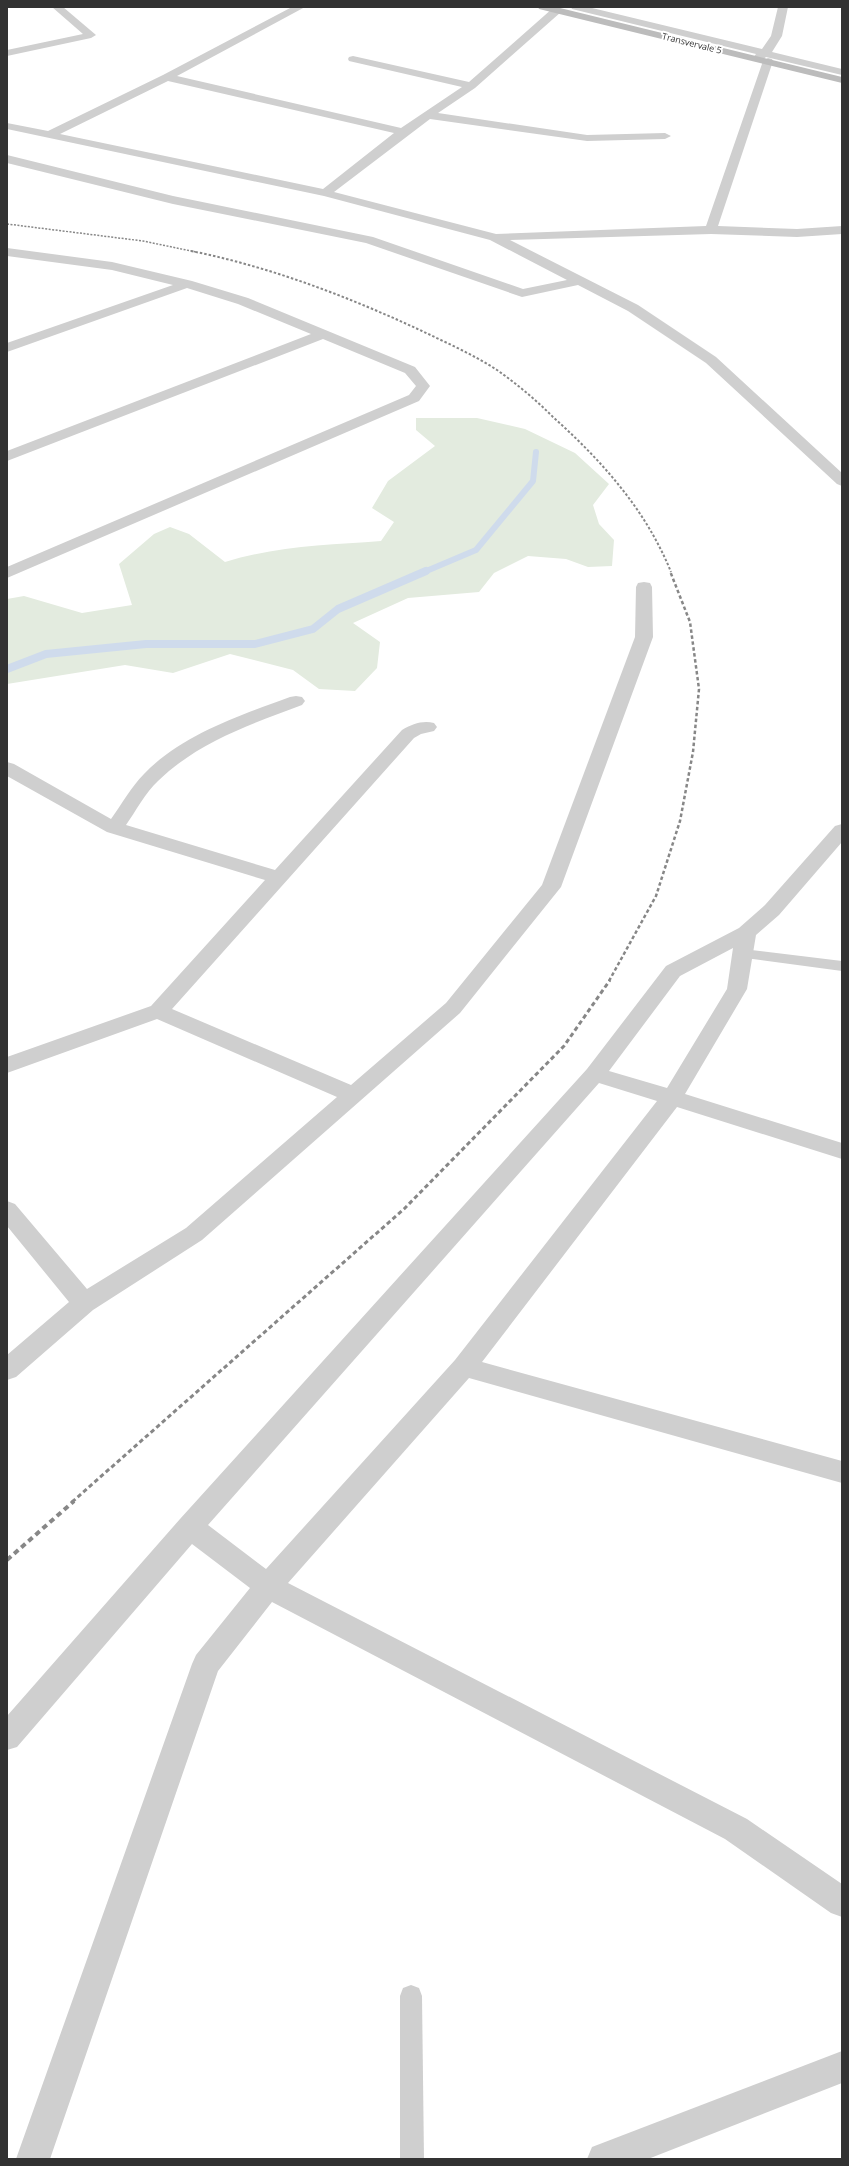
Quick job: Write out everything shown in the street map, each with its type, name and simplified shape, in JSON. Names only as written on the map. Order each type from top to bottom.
[{"type":"main road","name":"Transvervale 5","points":[[542,7],[764,57],[842,80]]},
{"type":"street","points":[[7,54],[91,35],[57,7]]},
{"type":"street","points":[[51,134],[167,77],[300,7]]},
{"type":"street","points":[[576,7],[764,57],[842,72]]},
{"type":"street","points":[[711,230],[764,57],[780,32],[784,7]]},
{"type":"street","points":[[325,193],[403,132],[471,86],[557,10]]},
{"type":"street","points":[[353,60],[471,86]]},
{"type":"street","points":[[167,77],[403,132]]},
{"type":"street","points":[[428,115],[587,138],[665,136]]},
{"type":"street","points":[[7,126],[51,134],[325,193],[494,237],[633,308],[711,360],[842,481]]},
{"type":"street","points":[[7,159],[173,200],[369,240],[522,293],[580,280]]},
{"type":"street","points":[[494,237],[711,230],[797,233],[842,230]]},
{"type":"street","points":[[7,252],[112,266],[187,284],[243,301],[410,370],[422,386],[414,398],[7,573]]},
{"type":"street","points":[[7,348],[187,284]]},
{"type":"street","points":[[7,456],[323,334]]},
{"type":"street","points":[[7,1370],[84,1303],[194,1234],[453,1008],[551,887],[644,637],[644,587]]},
{"type":"street","points":[[114,828],[150,778],[171,760],[224,728],[296,701]]},
{"type":"street","points":[[7,1065],[158,1011],[408,734],[416,729],[428,726]]},
{"type":"street","points":[[7,768],[114,828],[278,877]]},
{"type":"street","points":[[33,2159],[206,1664],[268,1586],[464,1367],[672,1098],[737,989],[745,944],[772,910],[842,830]]},
{"type":"street","points":[[7,1737],[190,1527],[595,1074],[673,971],[745,944]]},
{"type":"street","points":[[158,1011],[353,1095]]},
{"type":"street","points":[[595,1074],[842,1151]]},
{"type":"street","points":[[7,1210],[84,1303]]},
{"type":"street","points":[[464,1367],[842,1472]]},
{"type":"street","points":[[190,1527],[268,1586],[736,1829],[842,1902]]},
{"type":"street","points":[[604,2159],[842,2067]]},
{"type":"lane","points":[[745,944],[842,966]]},
{"type":"lane","points":[[411,1996],[412,2159]]},
{"type":"shaded area","points":[[416,418],[477,418],[525,429],[575,453],[609,484],[593,505],[599,524],[614,540],[612,566],[588,567],[566,559],[528,556],[494,573],[479,592],[408,598],[353,623],[380,642],[377,668],[355,691],[319,689],[293,670],[230,654],[173,673],[125,665],[7,684],[7,599],[24,596],[82,613],[132,605],[119,564],[154,534],[170,527],[189,534],[225,562],[283,549],[381,541],[394,522],[372,508],[388,481],[435,446],[416,430]]},
{"type":"waterway","points":[[424,572],[476,550],[533,481],[536,452]]},
{"type":"waterway","points":[[7,669],[46,654],[146,644],[255,644],[313,629],[338,609],[426,571]]},
{"type":"railway","points":[[7,224],[143,241],[196,252]]},
{"type":"railway","points":[[191,251],[251,265],[338,295],[422,331],[470,354],[497,370],[540,404],[589,451],[605,469],[636,507],[661,549],[671,572]]},
{"type":"railway","points":[[609,981],[656,896],[680,821],[693,752],[699,689],[690,622],[670,571]]},
{"type":"railway","points":[[72,1502],[404,1209],[564,1046],[610,980]]},
{"type":"railway","points":[[7,1560],[74,1501]]}]
